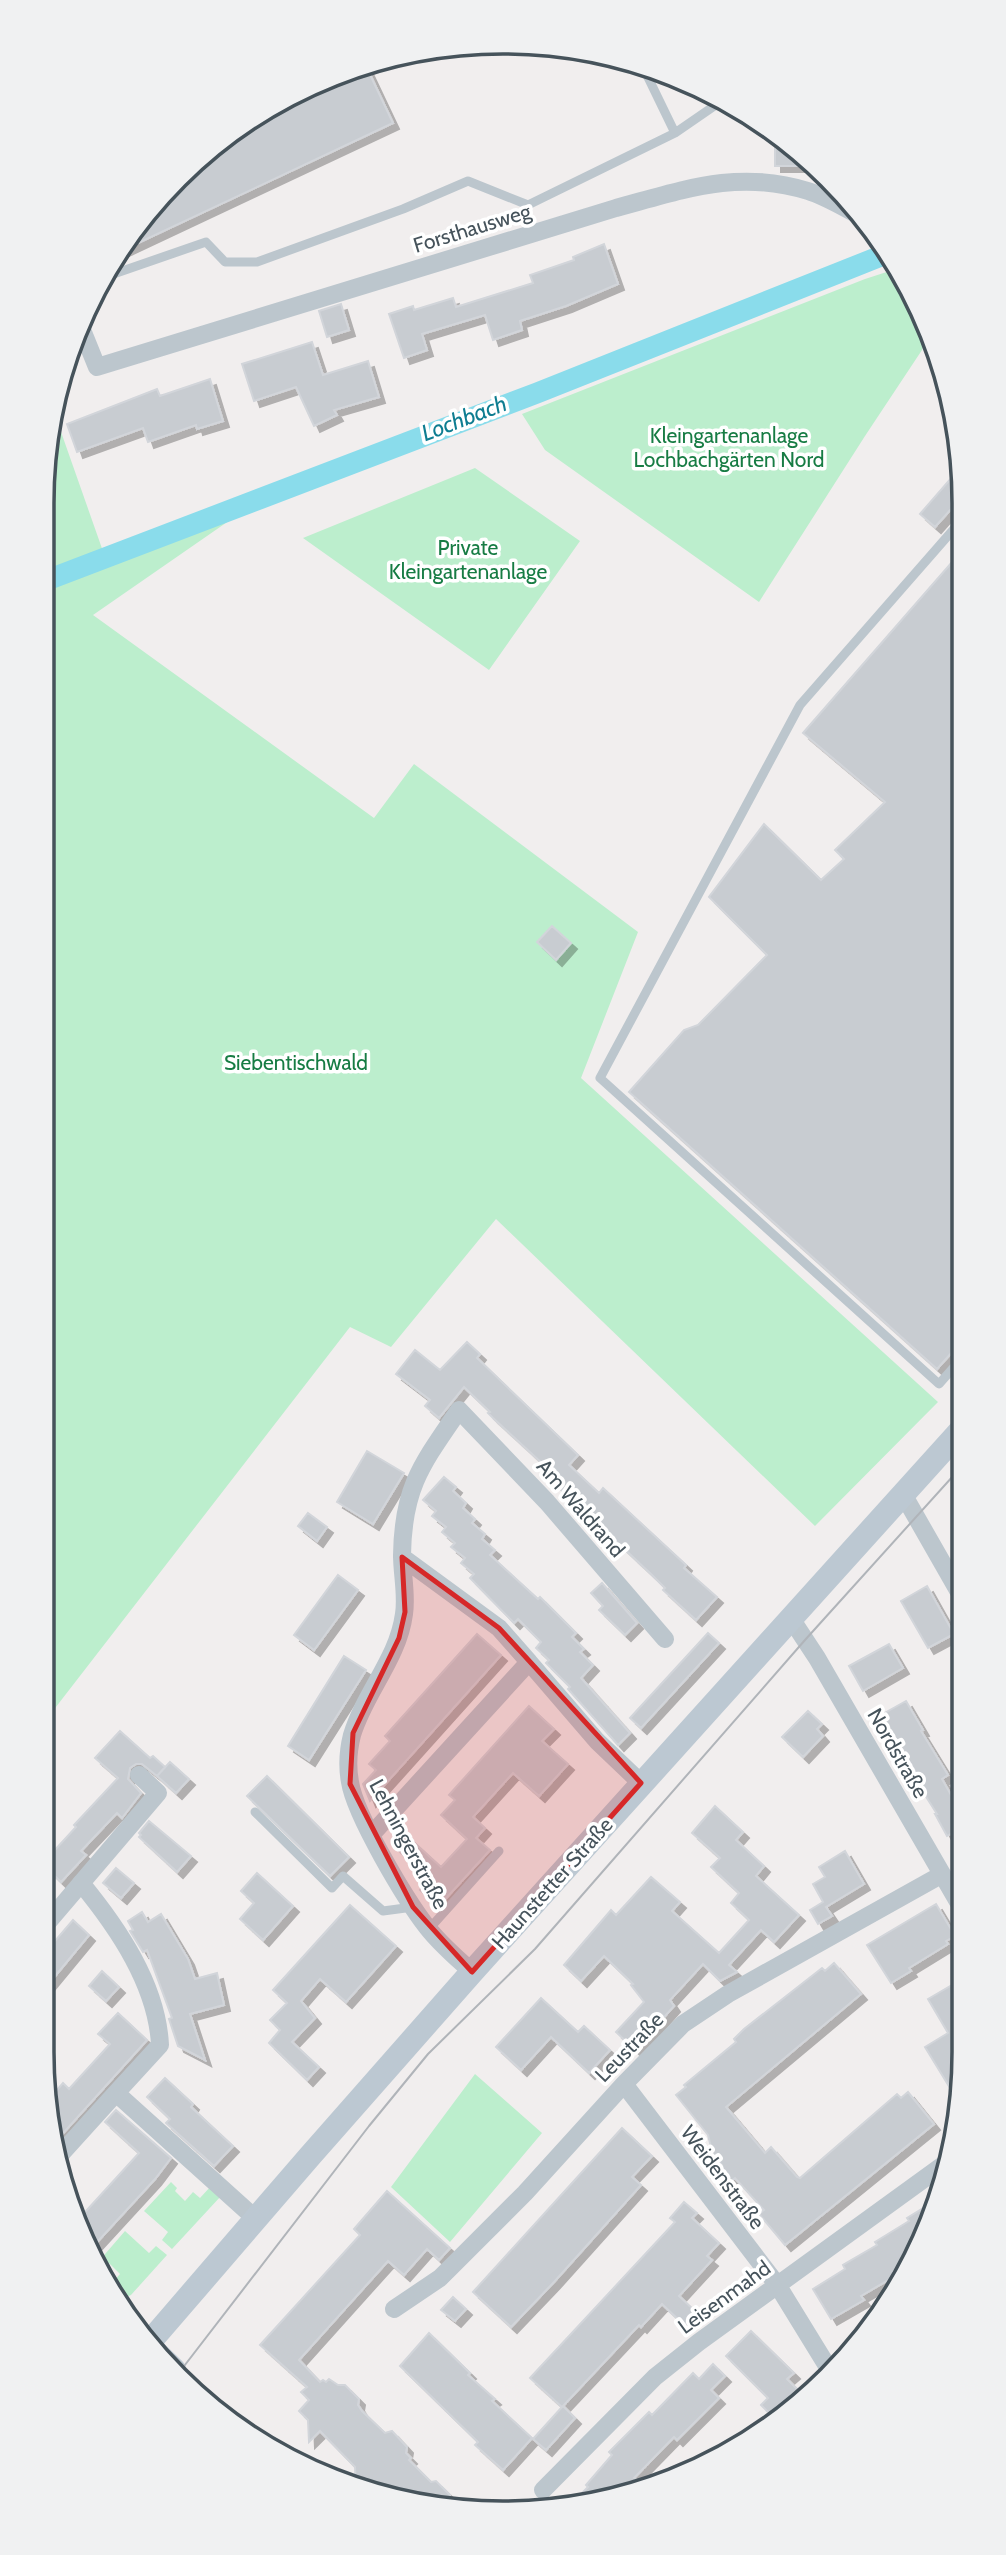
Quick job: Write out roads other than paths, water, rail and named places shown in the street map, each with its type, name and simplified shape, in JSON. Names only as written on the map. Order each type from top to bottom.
[{"type":"main road","name":"Haunstetter Straße","points":[[156,2336],[472,1972],[952,1440]]},
{"type":"street","name":"Forsthausweg","points":[[85,338],[97,367],[692,187],[733,180],[779,184],[809,191],[839,206]]},
{"type":"street","name":"Lehningerstraße","points":[[459,1410],[424,1460],[411,1489],[403,1520],[405,1612],[399,1638],[388,1664],[364,1705],[348,1754],[350,1784],[372,1834],[413,1908],[429,1929],[472,1972]]},
{"type":"street","name":"Am Waldrand","points":[[459,1410],[547,1502],[665,1639]]},
{"type":"street","points":[[903,1494],[952,1580]]},
{"type":"street","points":[[402,1557],[499,1628],[597,1741],[641,1783]]},
{"type":"street","name":"Nordstraße","points":[[790,1617],[817,1658],[952,1893]]},
{"type":"street","points":[[372,1834],[529,1662]]},
{"type":"street","points":[[54,1915],[158,1793],[139,1775]]},
{"type":"street","name":"Leustraße","points":[[394,2309],[440,2278],[525,2193],[624,2084],[683,2024],[728,1994],[941,1875]]},
{"type":"street","points":[[65,2149],[160,2045],[159,2030],[147,1992],[128,1950],[107,1916],[81,1883]]},
{"type":"street","name":"Weidenstraße","points":[[624,2084],[778,2286],[826,2363]]},
{"type":"street","points":[[116,2093],[256,2219]]},
{"type":"street","name":"Leisenmahd","points":[[542,2490],[655,2377],[935,2171]]},
{"type":"lane","points":[[649,79],[676,133]]},
{"type":"lane","points":[[118,273],[206,242],[225,262],[257,262],[402,209],[468,181],[528,205],[676,133],[713,107]]},
{"type":"lane","points":[[952,531],[800,705],[600,1078],[939,1384],[952,1369]]},
{"type":"lane","points":[[255,1812],[332,1888],[343,1876],[383,1911],[413,1908]]},
{"type":"lane","points":[[429,1929],[499,1851]]},
{"type":"waterway","name":"Lochbach","points":[[54,577],[537,393],[878,257]]},
{"type":"tram line","points":[[184,2367],[369,2126],[428,2054],[535,1949],[805,1640],[952,1477]]},
{"type":"park label","name":"Kleingartenanlage Lochbachgärten Nord","points":[[729,447]]},
{"type":"park label","name":"Private Kleingartenanlage","points":[[468,559]]},
{"type":"park label","name":"Siebentischwald","points":[[296,1062]]}]
